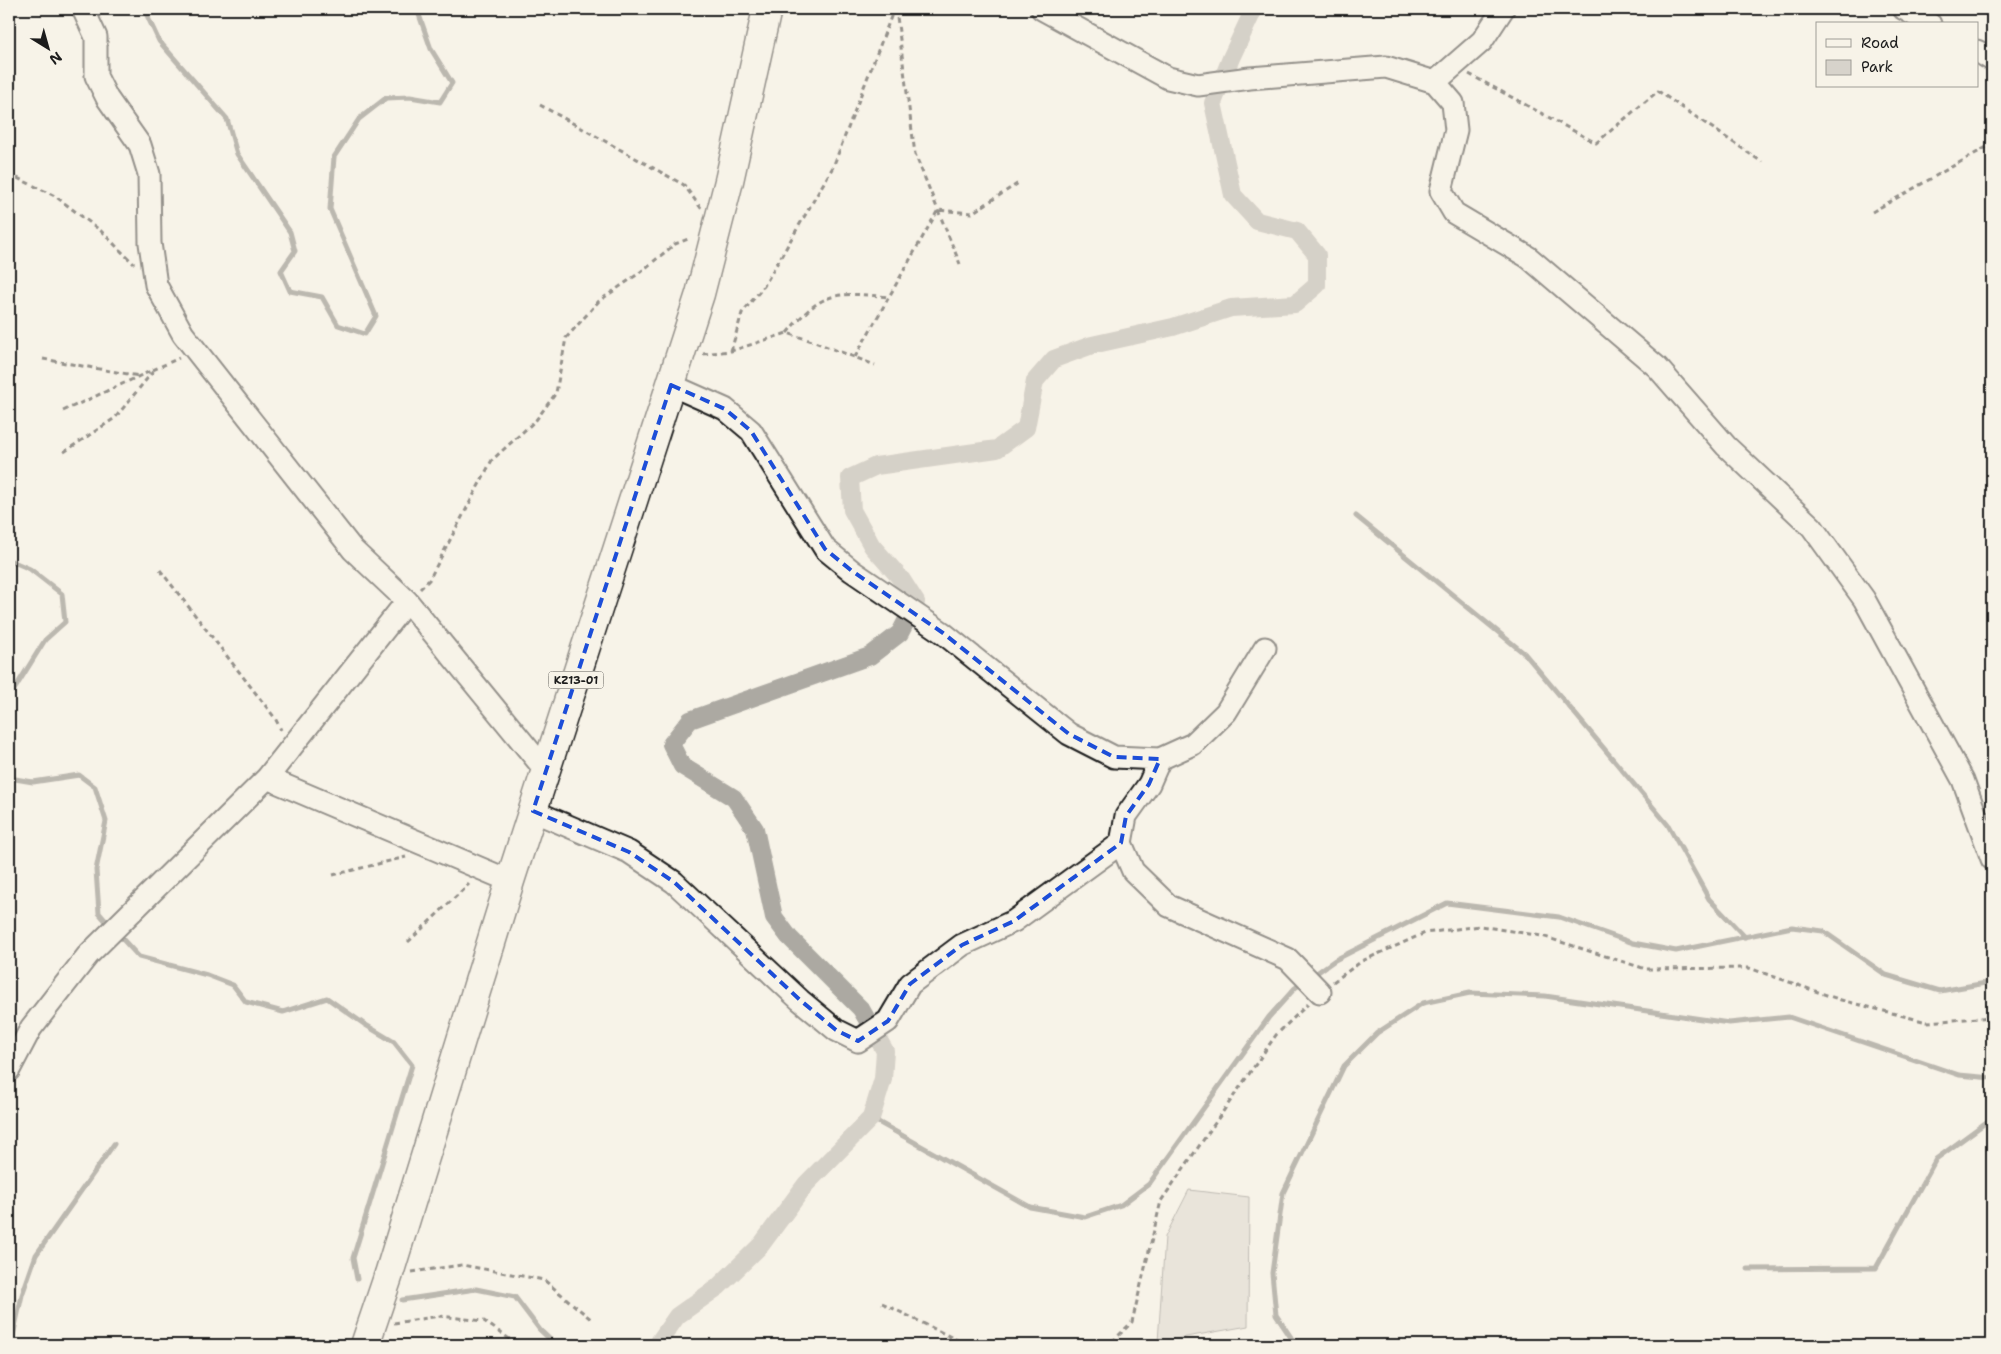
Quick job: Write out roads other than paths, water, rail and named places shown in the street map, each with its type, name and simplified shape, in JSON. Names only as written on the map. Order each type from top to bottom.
[{"type":"highway","name":"KZ13-01","points":[[368,1336],[389,1274],[510,881],[700,294],[717,229],[767,9]]},
{"type":"street","points":[[83,9],[96,37],[96,76],[107,98],[140,145],[150,174],[150,244],[156,285],[183,334],[353,550],[407,601],[546,771]]},
{"type":"street","points":[[1042,9],[1168,78],[1198,85],[1250,78],[1386,67],[1434,82],[1453,103],[1456,130],[1442,191],[1454,214],[1528,256],[1657,367],[1726,446],[1812,527],[1864,600],[1958,771],[1992,859]]},
{"type":"street","points":[[1434,82],[1482,41],[1503,9]]},
{"type":"street","points":[[1904,9],[1927,22]]},
{"type":"street","points":[[1978,52],[1992,60]]},
{"type":"street","points":[[671,385],[725,409],[752,431],[825,549],[852,571],[943,633],[1069,734],[1114,757],[1160,759],[1193,744],[1226,712],[1265,648]]},
{"type":"street","points":[[9,1070],[31,1028],[88,955],[267,778],[407,601]]},
{"type":"street","points":[[1160,759],[1149,784],[1126,816],[1121,843],[1133,871],[1169,906],[1288,959],[1320,992]]},
{"type":"street","points":[[267,778],[510,881]]},
{"type":"street","points":[[533,811],[629,852],[674,882],[808,1006],[836,1030],[858,1041],[888,1021],[910,984],[962,945],[1014,921],[1121,843]]},
{"type":"waterway","points":[[144,9],[159,41],[227,119],[237,154],[290,232],[295,251],[281,271],[290,291],[322,297],[338,325],[365,334],[376,316],[330,209],[334,157],[359,119],[386,98],[410,97],[440,102],[452,83],[431,49],[417,9]]},
{"type":"waterway","points":[[659,1345],[659,1342],[677,1316],[718,1287],[761,1245],[806,1184],[871,1118],[883,1079],[885,1051],[861,1009],[789,937],[774,917],[755,829],[734,798],[682,766],[671,744],[690,720],[870,656],[900,633],[916,602],[902,580],[872,546],[852,510],[850,478],[876,466],[997,449],[1026,428],[1035,381],[1054,359],[1092,345],[1173,327],[1231,308],[1295,304],[1317,285],[1317,255],[1297,231],[1257,221],[1233,195],[1213,103],[1254,9]]},
{"type":"waterway","points":[[1356,516],[1525,654],[1668,825],[1709,899],[1745,937]]},
{"type":"waterway","points":[[9,560],[30,569],[62,594],[65,622],[45,640],[9,698]]},
{"type":"waterway","points":[[9,778],[33,782],[79,775],[95,787],[106,821],[96,870],[99,913],[111,927]]},
{"type":"waterway","points":[[1311,977],[1335,960],[1447,903],[1559,917],[1633,943],[1676,951],[1792,927],[1823,931],[1886,975],[1940,991],[1992,982]]},
{"type":"waterway","points":[[117,933],[139,957],[207,975],[233,985],[246,1002],[283,1012],[327,998],[394,1042],[412,1065],[353,1258],[357,1279]]},
{"type":"waterway","points":[[871,1118],[1030,1207],[1085,1217],[1121,1205],[1149,1184],[1269,1017],[1295,988],[1304,982]]},
{"type":"waterway","points":[[1296,1345],[1276,1315],[1272,1273],[1283,1193],[1344,1066],[1377,1033],[1423,1003],[1470,993],[1545,996],[1729,1023],[1789,1017],[1959,1075],[1992,1078]]},
{"type":"waterway","points":[[1748,1269],[1876,1268],[1936,1159],[1992,1118]]},
{"type":"waterway","points":[[11,1345],[22,1295],[36,1255],[114,1144]]},
{"type":"waterway","points":[[402,1300],[476,1289],[515,1297],[540,1330],[556,1345]]}]
